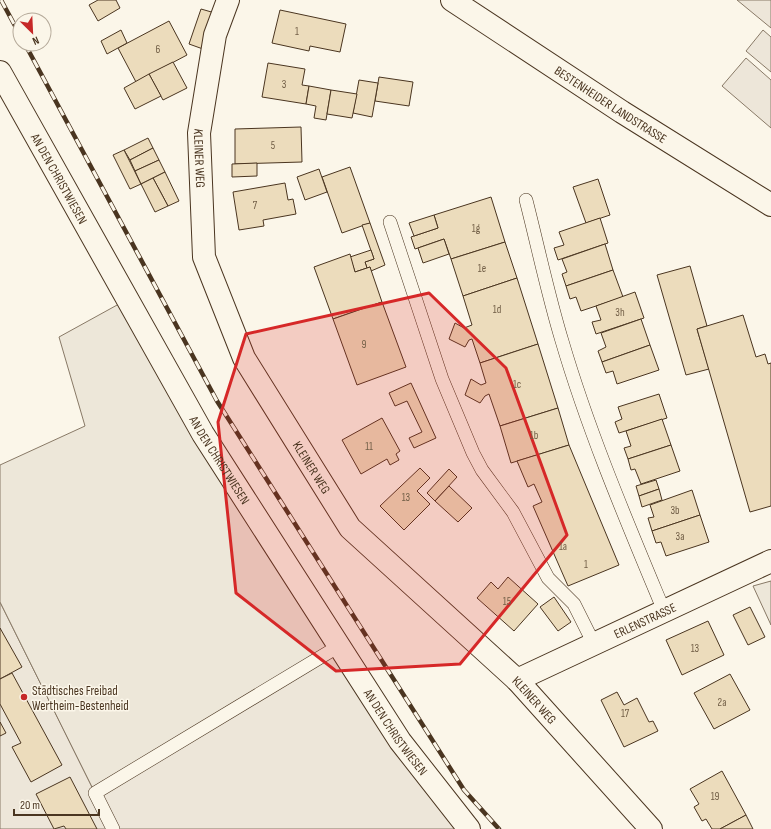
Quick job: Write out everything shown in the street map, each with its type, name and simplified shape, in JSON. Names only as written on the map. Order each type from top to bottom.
[{"type":"street","name":"KLEINER WEG","points":[[228,0],[215,35],[199,133],[204,257],[244,358],[350,528],[517,680],[651,829]]},
{"type":"street","name":"BESTENHEIDER LANDSTRASSE","points":[[463,3],[622,112],[771,205]]},
{"type":"street","name":"AN DEN CHRISTWIESEN","points":[[0,72],[203,434],[400,741],[469,829]]},
{"type":"street","name":"ERLENSTRASSE","points":[[517,680],[771,560]]},
{"type":"lane","points":[[526,200],[564,348],[625,518],[664,611]]},
{"type":"lane","points":[[390,222],[442,379],[473,453],[482,470],[513,512],[548,578],[574,604],[594,644]]},
{"type":"lane","points":[[113,829],[95,793],[340,646]]},
{"type":"highlighted area","points":[[429,293],[506,368],[567,535],[460,664],[336,671],[236,593],[218,422],[246,334]]},
{"type":"shaded area","points":[[737,0],[771,0],[771,28]]},
{"type":"shaded area","points":[[763,30],[771,37],[771,72],[746,51]]},
{"type":"shaded area","points":[[746,58],[771,80],[771,128],[722,86]]},
{"type":"shaded area","points":[[128,299],[339,646],[95,793],[0,602],[0,465],[85,426],[59,337]]},
{"type":"shaded area","points":[[771,581],[771,625],[753,586]]},
{"type":"shaded area","points":[[0,602],[95,793],[339,646],[469,829],[0,829]]},
{"type":"building","points":[[98,0],[116,0],[120,8],[98,21],[89,5]]},
{"type":"building","points":[[201,9],[215,13],[203,49],[189,44]]},
{"type":"building","points":[[280,10],[346,24],[340,52],[310,46],[309,51],[272,43]]},
{"type":"building","points":[[169,21],[187,55],[136,82],[118,48]]},
{"type":"building","points":[[121,30],[127,43],[107,54],[101,41]]},
{"type":"building","points":[[173,62],[187,88],[163,100],[149,74]]},
{"type":"building","points":[[268,63],[305,69],[302,85],[309,86],[306,104],[262,97]]},
{"type":"building","points":[[149,74],[161,96],[135,109],[124,88]]},
{"type":"building","points":[[379,77],[413,82],[409,106],[375,101]]},
{"type":"building","points":[[359,80],[378,83],[372,117],[353,113]]},
{"type":"building","points":[[309,86],[331,90],[326,120],[314,118],[316,106],[306,104]]},
{"type":"building","points":[[331,90],[357,94],[352,118],[327,114]]},
{"type":"building","points":[[301,127],[302,162],[235,164],[235,129]]},
{"type":"building","points":[[148,138],[153,148],[130,160],[124,150]]},
{"type":"building","points":[[153,148],[159,160],[135,171],[130,160]]},
{"type":"building","points":[[124,150],[141,184],[130,189],[113,155]]},
{"type":"building","points":[[159,160],[165,172],[141,184],[135,171]]},
{"type":"building","points":[[257,163],[257,176],[232,177],[232,164]]},
{"type":"building","points":[[350,167],[370,223],[342,233],[322,177]]},
{"type":"building","points":[[319,169],[327,192],[305,200],[297,177]]},
{"type":"building","points":[[165,172],[179,201],[168,206],[153,178]]},
{"type":"building","points":[[153,178],[168,206],[155,212],[141,184]]},
{"type":"building","points":[[598,179],[610,215],[586,223],[573,187]]},
{"type":"building","points":[[285,183],[288,200],[293,199],[296,214],[263,220],[264,226],[239,230],[233,192]]},
{"type":"building","points":[[491,197],[505,242],[451,259],[444,239],[415,249],[411,237],[438,228],[434,215]]},
{"type":"building","points":[[434,215],[438,228],[414,236],[409,223]]},
{"type":"building","points":[[600,218],[608,243],[558,260],[554,248],[564,245],[559,232]]},
{"type":"building","points":[[370,223],[385,265],[371,271],[370,267],[367,268],[365,262],[374,259],[362,225]]},
{"type":"building","points":[[444,239],[449,254],[423,263],[418,248]]},
{"type":"building","points":[[505,242],[517,278],[463,296],[451,259]]},
{"type":"building","points":[[605,244],[613,270],[566,286],[562,274],[567,272],[562,259]]},
{"type":"building","points":[[371,250],[374,259],[365,262],[367,268],[355,272],[350,257]]},
{"type":"building","points":[[350,254],[355,272],[370,267],[382,302],[333,319],[314,267]]},
{"type":"building","points":[[690,266],[707,326],[697,329],[709,369],[686,375],[657,275]]},
{"type":"building","points":[[613,270],[623,297],[581,311],[576,297],[570,299],[566,286]]},
{"type":"building","points":[[517,278],[538,344],[480,363],[472,339],[469,340],[465,347],[449,339],[455,323],[464,328],[472,325],[463,296]]},
{"type":"building","points":[[635,292],[644,318],[596,334],[592,322],[601,320],[596,306]]},
{"type":"building","points":[[382,302],[406,367],[357,385],[333,319]]},
{"type":"building","points":[[743,315],[756,357],[765,354],[768,364],[771,363],[771,506],[750,512],[697,329]]},
{"type":"building","points":[[641,319],[650,345],[602,362],[598,351],[606,347],[601,333]]},
{"type":"building","points":[[538,344],[558,408],[500,426],[489,394],[485,396],[480,403],[465,395],[471,379],[481,385],[486,383],[480,363]]},
{"type":"building","points":[[650,345],[659,370],[617,384],[613,371],[606,373],[602,362]]},
{"type":"building","points":[[411,383],[436,438],[414,448],[409,438],[422,432],[407,401],[395,406],[389,393]]},
{"type":"building","points":[[659,394],[667,418],[619,433],[615,422],[622,419],[618,407]]},
{"type":"building","points":[[558,408],[569,445],[511,463],[500,426]]},
{"type":"building","points":[[382,418],[400,451],[396,454],[399,460],[390,465],[387,459],[361,474],[342,440]]},
{"type":"building","points":[[662,419],[671,445],[628,459],[624,448],[631,446],[626,431]]},
{"type":"building","points":[[569,445],[619,565],[568,586],[533,506],[542,502],[534,484],[528,487],[517,461]]},
{"type":"building","points":[[671,445],[680,471],[641,484],[635,469],[631,470],[628,459]]},
{"type":"building","points":[[420,468],[430,478],[417,491],[430,504],[404,530],[380,506]]},
{"type":"building","points":[[449,469],[457,477],[435,501],[427,493]]},
{"type":"building","points":[[656,480],[659,489],[639,496],[636,486]]},
{"type":"building","points":[[449,486],[472,508],[458,522],[435,501]]},
{"type":"building","points":[[659,489],[662,500],[642,507],[639,496]]},
{"type":"building","points":[[692,490],[700,515],[652,531],[648,518],[654,517],[650,505]]},
{"type":"building","points":[[700,515],[709,542],[666,556],[661,542],[656,543],[652,531]]},
{"type":"building","points":[[508,577],[538,604],[514,631],[477,598],[491,582],[498,589]]},
{"type":"building","points":[[554,597],[571,622],[558,631],[540,607]]},
{"type":"building","points":[[750,607],[765,637],[748,645],[733,615]]},
{"type":"building","points":[[708,621],[724,655],[682,675],[666,640]]},
{"type":"building","points":[[0,628],[22,667],[0,679]]},
{"type":"building","points":[[12,673],[62,765],[31,782],[12,747],[21,743],[0,704],[0,679]]},
{"type":"building","points":[[730,674],[750,710],[714,729],[694,693]]},
{"type":"building","points":[[617,692],[624,705],[637,698],[649,722],[653,721],[658,731],[624,747],[601,700]]},
{"type":"building","points":[[0,722],[6,733],[0,736]]},
{"type":"building","points":[[722,771],[746,815],[720,829],[712,829],[706,819],[702,821],[694,807],[699,804],[690,789]]},
{"type":"building","points":[[70,777],[97,829],[66,829],[64,826],[54,829],[36,794]]},
{"type":"building","points":[[746,815],[753,829],[720,829]]},
{"type":"railway","points":[[1,0],[12,20]]},
{"type":"railway","points":[[29,52],[217,401],[464,790],[499,829]]},
{"type":"place","name":"Städtisches Freibad Wertheim-Bestenheid","points":[[24,697]]}]
